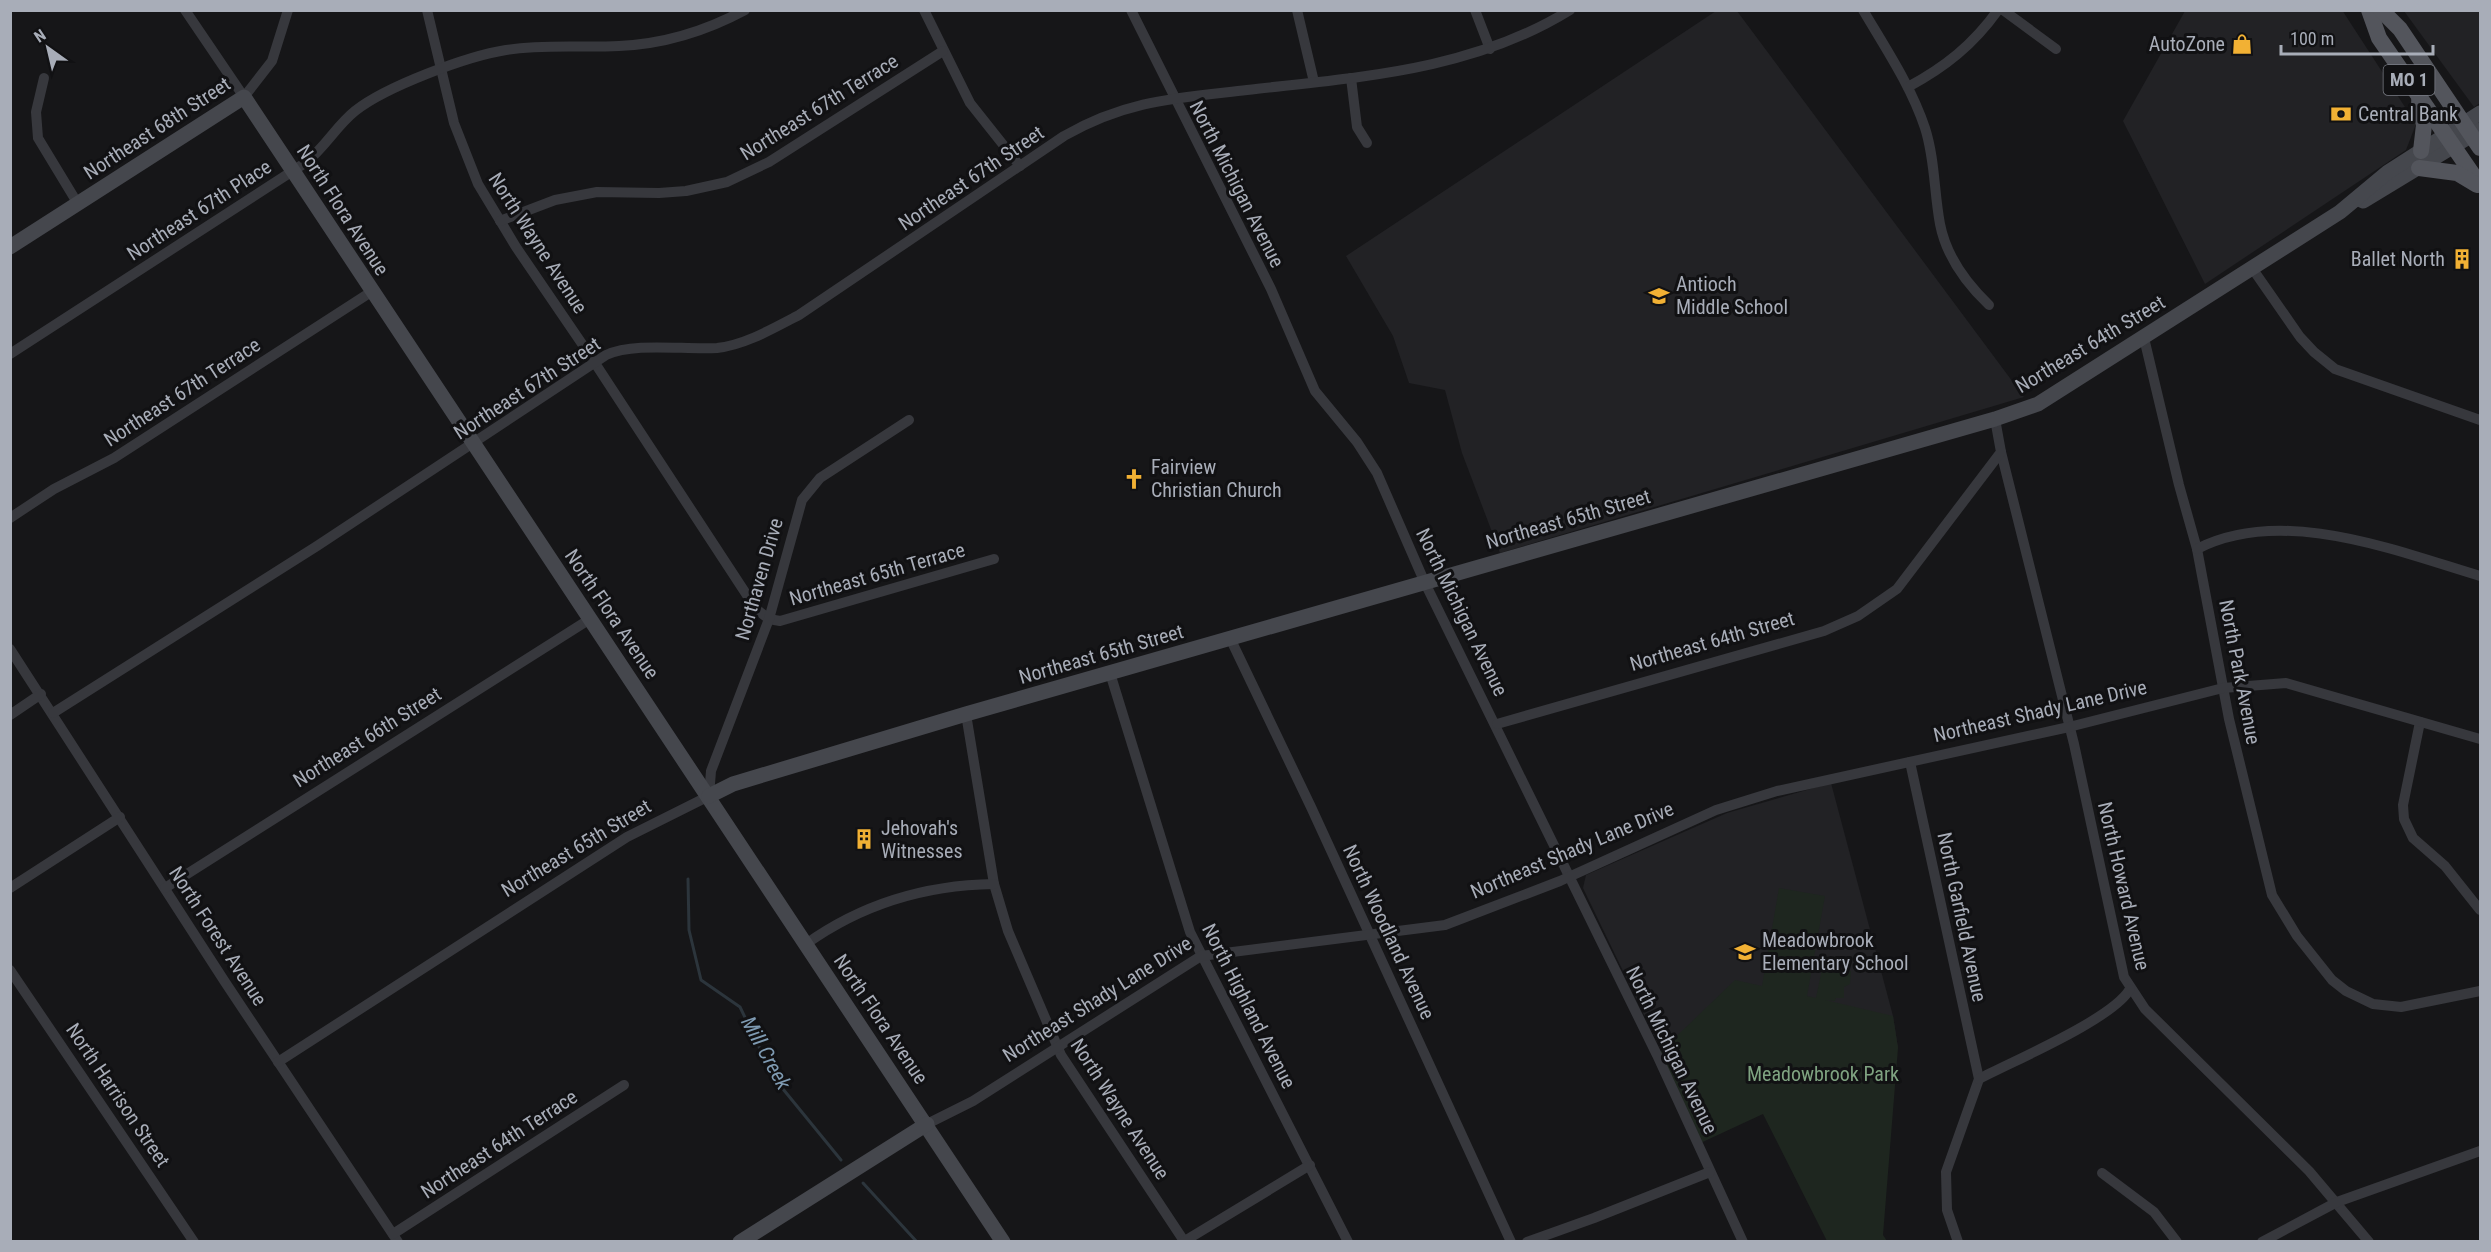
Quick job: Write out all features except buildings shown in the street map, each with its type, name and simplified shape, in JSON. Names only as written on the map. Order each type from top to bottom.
[{"type":"main road","name":"MO 1","points":[[2369,10],[2379,38],[2481,187]]},
{"type":"main road","name":"MO 1","points":[[2381,10],[2400,29],[2474,134]]},
{"type":"main road","points":[[2417,92],[2424,124],[2420,160],[2473,180],[2481,187]]},
{"type":"street","name":"North Flora Avenue","points":[[185,10],[927,1124],[1003,1242]]},
{"type":"street","name":"Northeast 68th Street","points":[[10,247],[244,97],[272,61],[288,10]]},
{"type":"street","name":"North Wayne Avenue","points":[[427,10],[454,123],[469,166],[500,221],[756,609],[770,619]]},
{"type":"street","name":"Northeast 67th Place","points":[[10,354],[315,156],[344,121],[364,104],[441,69],[505,50],[556,44],[616,46],[662,41],[710,27],[745,10]]},
{"type":"street","points":[[924,10],[970,103],[1020,166]]},
{"type":"street","name":"North Michigan Avenue","points":[[1131,10],[1173,98],[1263,273],[1315,391],[1368,457],[1425,583],[1497,724],[1666,1074],[1743,1242]]},
{"type":"street","points":[[1297,10],[1314,82]]},
{"type":"street","points":[[1474,10],[1490,49]]},
{"type":"street","name":"Northeast 67th Street","points":[[53,713],[474,444],[596,364],[606,355],[626,348],[720,347],[770,330],[808,309],[1064,136],[1097,118],[1142,103],[1173,98],[1351,78],[1437,64],[1490,49],[1540,27],[1570,10]]},
{"type":"street","points":[[1863,10],[1908,87],[1926,132],[1940,226],[1960,271],[1970,287],[1989,305]]},
{"type":"street","points":[[1908,87],[1957,57],[1979,35],[1998,10]]},
{"type":"street","points":[[2003,10],[2056,49]]},
{"type":"street","name":"Northeast 67th Terrace","points":[[500,221],[555,200],[597,192],[677,192],[727,182],[770,162],[943,51]]},
{"type":"street","points":[[44,78],[36,112],[38,138],[78,204]]},
{"type":"street","points":[[1351,78],[1357,127],[1367,142]]},
{"type":"street","name":"Northeast 64th Street","points":[[1995,419],[2038,404],[2144,338],[2340,212],[2388,172],[2420,160],[2451,140],[2474,134],[2481,113]]},
{"type":"street","points":[[2252,268],[2300,337],[2335,369],[2481,420]]},
{"type":"street","name":"Northeast 67th Terrace","points":[[10,518],[54,489],[114,458],[371,292]]},
{"type":"street","name":"North Park Avenue","points":[[2144,338],[2179,485],[2197,549],[2223,688],[2272,895],[2321,969],[2346,991],[2373,1004],[2388,1007],[2438,1001],[2481,991]]},
{"type":"street","points":[[1995,419],[2001,452]]},
{"type":"street","name":"Northeast 65th Street","points":[[278,1062],[627,837],[733,784],[966,714],[1995,419]]},
{"type":"street","name":"Northaven Drive","points":[[709,796],[711,771],[770,619],[797,513],[806,494],[820,478],[909,420]]},
{"type":"street","name":"Northeast 64th Street","points":[[1497,724],[1824,631],[1858,616],[1897,589],[2001,452]]},
{"type":"street","name":"North Howard Avenue","points":[[2001,452],[2069,727],[2124,977],[2145,1008],[2279,1140],[2337,1202],[2369,1242]]},
{"type":"street","points":[[2197,549],[2227,536],[2248,533],[2323,534],[2384,548],[2481,576]]},
{"type":"street","name":"Northeast 65th Terrace","points":[[770,619],[780,621],[994,559]]},
{"type":"street","name":"Northeast 66th Street","points":[[165,888],[590,619]]},
{"type":"street","name":"North Woodland Avenue","points":[[1230,639],[1370,934],[1511,1242]]},
{"type":"street","name":"North Forest Avenue","points":[[10,649],[395,1238]]},
{"type":"street","name":"North Highland Avenue","points":[[1110,673],[1190,932],[1348,1242]]},
{"type":"street","name":"Northeast Shady Lane Drive","points":[[740,1242],[927,1124],[973,1101],[1201,956],[1445,925],[1569,877],[1716,810],[1777,790],[2069,727],[2223,688],[2286,683],[2481,739]]},
{"type":"street","points":[[10,715],[41,694]]},
{"type":"street","name":"North Wayne Avenue","points":[[966,714],[994,884],[1008,931],[1057,1048],[1184,1241]]},
{"type":"street","points":[[2420,722],[2403,805],[2404,819],[2413,838],[2445,866],[2481,910]]},
{"type":"street","name":"North Garfield Avenue","points":[[1910,762],[1979,1079]]},
{"type":"street","points":[[10,888],[120,818]]},
{"type":"street","points":[[806,944],[837,922],[891,900],[948,887],[994,884]]},
{"type":"street","name":"North Harrison Street","points":[[10,970],[194,1242]]},
{"type":"street","points":[[1958,1242],[1947,1210],[1946,1172],[1979,1079],[2104,1013],[2125,998],[2130,989]]},
{"type":"street","name":"Northeast 64th Terrace","points":[[395,1238],[624,1084]]},
{"type":"street","points":[[2262,1242],[2337,1202],[2481,1151]]},
{"type":"street","points":[[1184,1241],[1310,1165]]},
{"type":"street","points":[[1527,1242],[1710,1172]]},
{"type":"street","points":[[2102,1173],[2154,1212],[2177,1242]]},
{"type":"shaded area","points":[[2342,10],[2416,124],[2406,150],[2205,284],[2123,121],[2185,11]]},
{"type":"shaded area","name":"Antioch Middle School","points":[[1716,11],[1737,11],[2024,397],[1500,553],[1462,453],[1445,390],[1409,383],[1393,336],[1346,256]]},
{"type":"shaded area","points":[[2404,11],[2480,11],[2480,103],[2474,107]]},
{"type":"shaded area","name":"Meadowbrook Elementary School","points":[[1831,783],[1893,1016],[1898,1048],[1704,1139],[1583,888],[1586,875],[1727,813]]},
{"type":"green space","name":"Meadowbrook Park","points":[[1779,888],[1825,896],[1807,996],[1816,998],[1822,969],[1851,971],[1850,984],[1844,987],[1844,998],[1836,998],[1835,1001],[1825,1000],[1893,1016],[1898,1048],[1883,1235],[1887,1241],[1827,1241],[1763,1114],[1694,1146],[1657,1055],[1735,980],[1762,986]]},
{"type":"waterway","name":"Mill Creek","points":[[688,879],[689,930],[701,980],[740,1007],[774,1078],[841,1160]]},
{"type":"waterway","name":"Mill Creek","points":[[863,1183],[917,1242]]},
{"type":"place","name":"AutoZone","points":[[2242,44]]},
{"type":"place","name":"Central Bank","points":[[2341,114]]},
{"type":"place","name":"Ballet North","points":[[2462,259]]},
{"type":"place","name":"Antioch Middle School","points":[[1659,296]]},
{"type":"place","name":"Fairview Christian Church","points":[[1134,479]]},
{"type":"place","name":"Jehovah's Witnesses","points":[[864,839]]},
{"type":"place","name":"Meadowbrook Elementary School","points":[[1745,952]]}]
